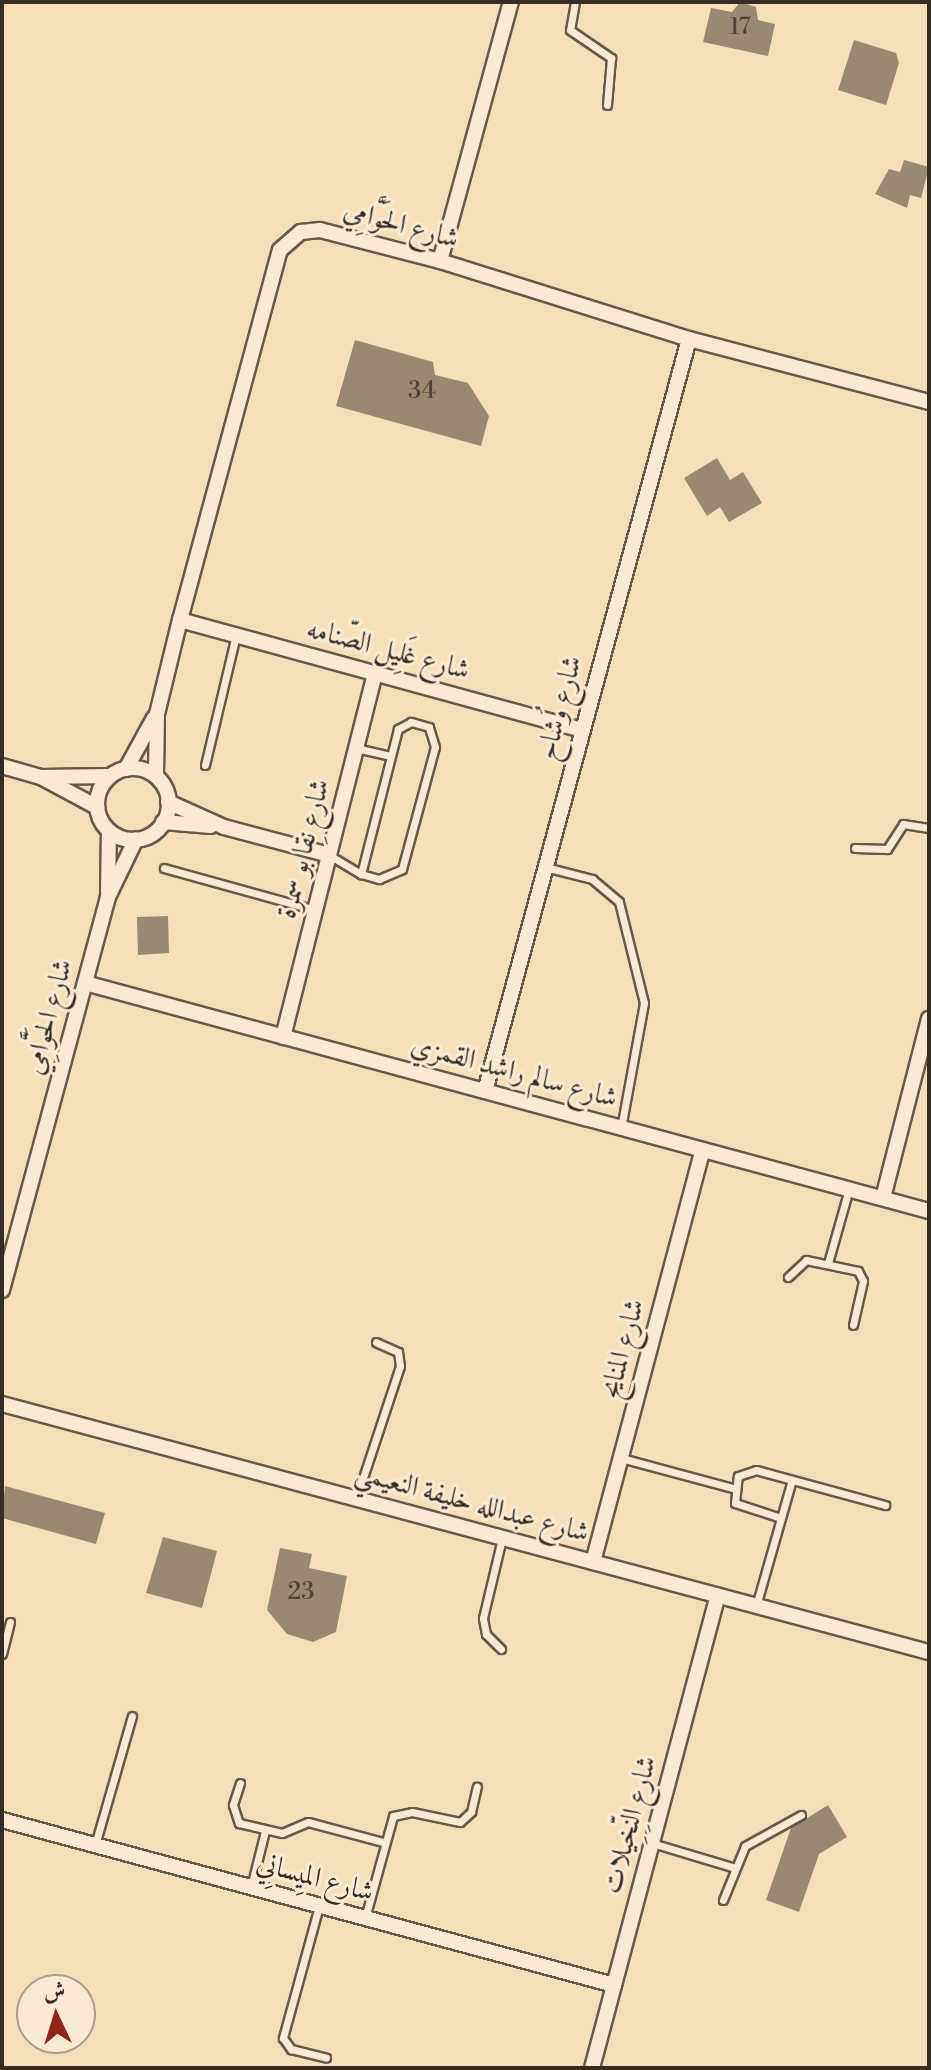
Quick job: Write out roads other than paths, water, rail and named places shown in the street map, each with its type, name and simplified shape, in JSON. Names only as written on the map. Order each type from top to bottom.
[{"type":"street","points":[[440,261],[511,2]]},
{"type":"street","name":"شارع الحَوَّامِي","points":[[156,776],[157,714],[180,620],[280,250],[301,232],[320,230],[440,261],[689,339],[929,402]]},
{"type":"street","name":"شارع وُشاح","points":[[485,1091],[689,339]]},
{"type":"street","name":"شارع غَلِيل الصّنامه","points":[[180,620],[581,730]]},
{"type":"street","name":"شارع نِقا بو سمرة","points":[[283,1037],[375,674]]},
{"type":"street","name":"شارع الحَوَّامِي","points":[[126,769],[157,714]]},
{"type":"street","points":[[2,766],[41,777],[97,807],[109,831],[136,839],[163,822],[224,827]]},
{"type":"street","points":[[41,777],[110,776],[126,769],[156,776],[168,802],[163,822]]},
{"type":"street","points":[[97,807],[110,776]]},
{"type":"street","points":[[168,802],[224,827],[329,855]]},
{"type":"street","name":"شارع الحَوَّامِي","points":[[108,897],[109,831]]},
{"type":"street","name":"شارع الحَوَّامِي","points":[[2,1290],[108,897],[136,839]]},
{"type":"street","name":"شارع سالم راشد القمزي","points":[[85,983],[929,1211]]},
{"type":"street","points":[[883,1198],[929,1019]]},
{"type":"street","name":"شارع المنايح","points":[[593,1562],[703,1150]]},
{"type":"street","name":"شارع عبدالله خليفة النعيمي","points":[[2,1404],[929,1652]]},
{"type":"street","name":"شارع النِّخِيلات","points":[[592,2068],[718,1596]]},
{"type":"street","name":"شارع المِيسانِي","points":[[2,1820],[614,1985]]},
{"type":"lane","points":[[575,2],[570,30],[611,58],[607,105]]},
{"type":"lane","points":[[205,765],[236,635]]},
{"type":"lane","points":[[329,855],[361,874],[387,880],[402,869],[434,733],[403,724],[390,756],[361,874]]},
{"type":"lane","points":[[356,748],[390,756]]},
{"type":"lane","points":[[855,848],[887,849],[903,824],[929,828]]},
{"type":"lane","points":[[545,867],[592,879],[619,902],[644,1003],[621,1128]]},
{"type":"lane","points":[[164,868],[315,910]]},
{"type":"lane","points":[[828,1263],[849,1189]]},
{"type":"lane","points":[[788,1277],[798,1262],[828,1263],[861,1275],[853,1325]]},
{"type":"lane","points":[[356,1499],[400,1366],[398,1352],[376,1342]]},
{"type":"lane","points":[[621,1458],[733,1488]]},
{"type":"lane","points":[[781,1518],[735,1503],[733,1488],[745,1470],[885,1505]]},
{"type":"lane","points":[[756,1606],[792,1480]]},
{"type":"lane","points":[[501,1649],[486,1634],[483,1618],[502,1538]]},
{"type":"lane","points":[[2,1654],[10,1622]]},
{"type":"lane","points":[[95,1845],[132,1716]]},
{"type":"lane","points":[[240,1783],[235,1819],[265,1831],[282,1833],[300,1821],[383,1842]]},
{"type":"lane","points":[[365,1918],[383,1842],[393,1816],[401,1813],[460,1822],[471,1812],[477,1787]]},
{"type":"lane","points":[[723,1900],[732,1867],[756,1838],[801,1815]]},
{"type":"lane","points":[[251,1887],[265,1831]]},
{"type":"lane","points":[[652,1843],[732,1867]]},
{"type":"lane","points":[[319,1906],[283,2038],[291,2049],[326,2058]]}]
